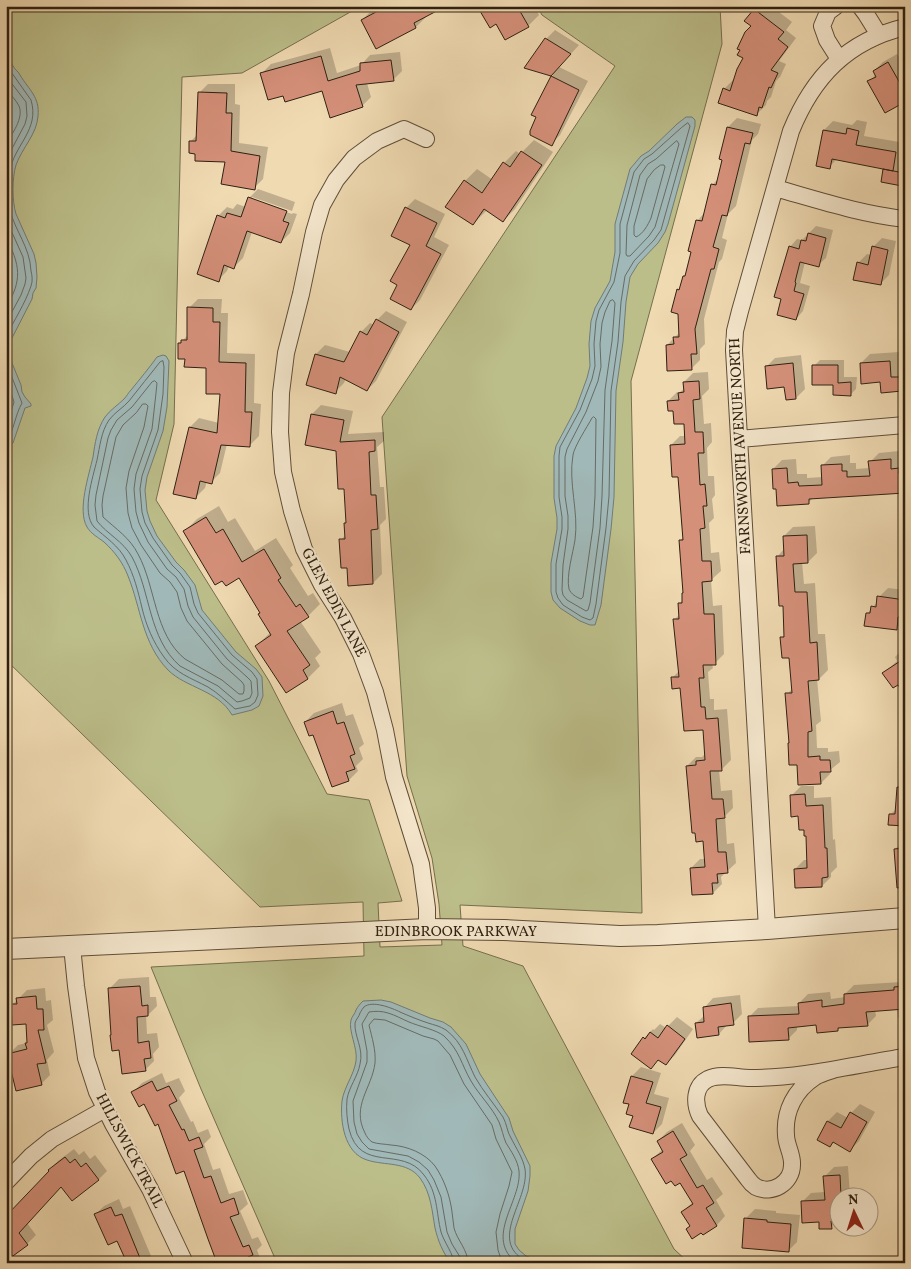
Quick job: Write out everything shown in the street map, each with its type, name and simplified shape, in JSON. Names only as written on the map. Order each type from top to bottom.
[{"type":"street","points":[[836,6],[828,12],[822,26],[827,40],[839,59]]},
{"type":"street","points":[[860,6],[879,35]]},
{"type":"street","name":"FARNSWORTH AVENUE NORTH","points":[[766,928],[734,350],[735,331],[791,131],[799,111],[823,75],[839,59],[879,35],[905,27]]},
{"type":"street","name":"GLEN EDIN LANE","points":[[426,139],[404,129],[377,142],[354,158],[336,180],[322,205],[314,232],[302,294],[286,353],[281,393],[280,432],[283,472],[292,512],[304,549],[322,585],[343,618],[362,654],[375,692],[394,777],[421,864],[427,908],[426,929]]},
{"type":"street","points":[[775,188],[855,211],[905,219]]},
{"type":"street","points":[[739,439],[905,425]]},
{"type":"street","name":"EDINBROOK PARKWAY","points":[[6,949],[426,929],[658,936],[905,918]]},
{"type":"street","name":"HILLSWICK TRAIL","points":[[72,946],[86,1058],[96,1092],[150,1189],[185,1263]]},
{"type":"street","points":[[833,1070],[816,1076],[801,1087],[792,1102],[786,1119],[786,1137],[792,1165],[790,1176],[783,1184],[774,1188],[764,1189],[755,1186],[748,1179],[697,1110],[698,1089],[702,1083],[715,1077],[777,1077],[833,1070],[905,1057]]},
{"type":"street","points":[[6,1182],[52,1139],[105,1109]]},
{"type":"green space","points":[[6,6],[361,6],[242,73],[182,77],[174,424],[156,500],[269,681],[327,794],[369,800],[402,901],[378,903],[380,947],[442,945],[439,904],[432,858],[407,776],[382,417],[615,66],[542,15],[537,6],[720,6],[722,44],[631,381],[642,913],[460,905],[463,946],[523,966],[674,1249],[689,1263],[277,1263],[201,1089],[151,967],[364,956],[363,902],[260,907],[6,660]]},
{"type":"water","points":[[6,16],[9,23],[9,54],[14,67],[36,99],[38,116],[35,129],[16,165],[13,190],[16,214],[34,254],[37,277],[36,288],[9,348],[22,392],[31,406],[25,408],[13,443],[6,450]]},
{"type":"water","points":[[686,117],[692,117],[695,120],[695,126],[668,224],[658,243],[638,264],[630,277],[616,391],[614,497],[611,529],[601,605],[595,625],[590,625],[560,608],[553,600],[551,592],[551,563],[557,529],[554,498],[554,456],[556,446],[576,408],[587,378],[590,366],[591,321],[595,308],[610,281],[615,252],[615,224],[630,169],[641,156]]},
{"type":"water","points":[[163,355],[169,361],[167,407],[163,431],[147,477],[145,490],[147,511],[157,536],[195,585],[202,610],[236,652],[256,669],[262,677],[263,696],[259,706],[252,710],[232,715],[219,700],[175,676],[159,660],[147,637],[124,567],[112,550],[87,527],[84,520],[83,502],[100,426],[109,412],[125,398],[157,357]]},
{"type":"water","points":[[381,1000],[443,1022],[451,1027],[466,1044],[480,1074],[509,1118],[513,1131],[530,1166],[528,1191],[515,1229],[515,1244],[526,1256],[545,1263],[451,1263],[439,1242],[429,1196],[420,1178],[402,1166],[367,1160],[353,1151],[348,1144],[343,1127],[342,1101],[356,1061],[356,1051],[350,1024],[363,1001]]},
{"type":"building","points":[[387,6],[446,6],[414,23],[416,28],[376,49],[361,20]]},
{"type":"building","points":[[477,6],[517,6],[529,27],[505,40],[496,24],[490,28]]},
{"type":"building","points":[[754,9],[784,32],[778,39],[788,47],[771,70],[778,73],[771,88],[769,87],[762,108],[759,107],[757,116],[718,103],[723,88],[730,91],[737,69],[743,58],[737,55],[740,50],[737,49],[745,32],[751,26],[744,21]]},
{"type":"building","points":[[545,38],[571,54],[551,76],[524,68]]},
{"type":"building","points":[[321,56],[328,81],[360,71],[360,63],[391,60],[394,81],[356,85],[363,107],[330,118],[322,91],[285,102],[283,96],[268,100],[260,73]]},
{"type":"building","points":[[888,62],[905,92],[905,102],[885,113],[867,81],[876,77],[873,71]]},
{"type":"building","points":[[551,76],[579,90],[552,146],[530,135],[536,117],[531,115]]},
{"type":"building","points":[[198,92],[227,93],[226,113],[232,113],[231,151],[260,156],[255,190],[221,184],[225,162],[195,161],[195,154],[189,153],[189,141],[196,141]]},
{"type":"building","points":[[727,127],[753,133],[750,144],[745,143],[727,216],[722,215],[713,247],[719,249],[714,269],[711,269],[695,329],[697,354],[691,354],[692,370],[667,371],[666,345],[674,344],[673,337],[679,337],[678,314],[671,312],[677,289],[679,290],[683,276],[685,276],[691,252],[688,251],[696,220],[702,221],[711,184],[716,185],[722,160],[719,159]]},
{"type":"building","points":[[847,128],[859,131],[856,145],[896,152],[893,171],[832,159],[830,169],[816,166],[823,130],[846,134]]},
{"type":"building","points":[[521,151],[542,165],[503,222],[484,209],[473,225],[445,207],[464,180],[482,193],[503,162],[510,167]]},
{"type":"building","points":[[883,169],[904,173],[902,186],[881,182]]},
{"type":"building","points":[[248,197],[287,211],[283,221],[289,223],[281,243],[247,231],[234,269],[224,265],[219,282],[197,274],[217,215],[225,218],[227,213],[241,217]]},
{"type":"building","points":[[405,207],[437,223],[426,246],[441,254],[411,310],[390,299],[397,285],[390,281],[410,245],[391,236]]},
{"type":"building","points":[[808,233],[826,238],[819,267],[800,262],[794,291],[804,294],[796,320],[777,315],[781,299],[774,297],[789,246],[799,249],[801,240],[806,241]]},
{"type":"building","points":[[872,246],[888,250],[881,285],[853,280],[857,262],[868,265]]},
{"type":"building","points":[[187,307],[213,308],[213,322],[220,322],[219,362],[246,363],[245,412],[252,412],[250,447],[221,445],[212,484],[200,481],[196,499],[173,494],[189,427],[217,433],[220,394],[206,394],[206,368],[184,367],[185,359],[178,359],[178,343],[181,343],[181,340],[187,340]]},
{"type":"building","points":[[376,319],[399,332],[367,391],[340,377],[336,394],[306,385],[315,354],[344,362],[360,331],[367,335]]},
{"type":"building","points":[[890,361],[891,377],[901,377],[902,391],[881,393],[880,382],[861,384],[860,363]]},
{"type":"building","points":[[793,363],[796,399],[786,400],[784,387],[767,389],[765,366]]},
{"type":"building","points":[[812,365],[838,365],[838,383],[851,382],[851,396],[833,395],[833,385],[812,385]]},
{"type":"building","points":[[699,381],[700,399],[693,400],[695,432],[703,432],[704,453],[698,453],[700,485],[705,484],[707,506],[703,506],[705,528],[700,529],[702,561],[711,561],[712,581],[702,582],[704,614],[714,614],[716,665],[703,665],[704,678],[699,678],[701,707],[705,707],[706,719],[718,718],[722,771],[710,771],[712,799],[723,799],[725,818],[716,819],[718,852],[726,852],[728,873],[717,874],[718,883],[712,883],[713,894],[692,895],[690,868],[705,867],[703,841],[696,842],[695,833],[692,833],[686,766],[696,765],[696,761],[705,760],[703,730],[684,731],[680,688],[672,689],[671,677],[679,677],[673,619],[679,619],[678,603],[682,603],[679,540],[683,540],[678,477],[672,477],[670,445],[685,444],[684,424],[674,424],[673,411],[668,411],[667,401],[679,400],[678,393],[684,392],[683,382]]},
{"type":"building","points":[[311,414],[344,420],[340,442],[375,440],[375,451],[369,452],[371,495],[376,495],[378,529],[371,530],[373,584],[348,586],[347,568],[341,568],[339,539],[345,539],[344,523],[346,523],[344,489],[338,489],[336,451],[305,445]]},
{"type":"building","points":[[891,459],[891,469],[899,468],[899,474],[905,473],[905,493],[809,499],[809,504],[777,506],[776,489],[773,489],[772,469],[787,468],[788,483],[798,482],[799,486],[822,485],[821,465],[842,464],[842,471],[847,471],[847,477],[870,476],[868,461]]},
{"type":"building","points":[[206,517],[216,533],[223,529],[242,562],[264,549],[281,578],[278,580],[296,607],[300,604],[309,617],[287,631],[310,665],[303,670],[308,679],[286,693],[255,646],[271,635],[239,578],[226,586],[222,581],[215,585],[183,531]]},
{"type":"building","points":[[807,535],[808,563],[793,564],[795,592],[807,592],[810,643],[817,642],[819,680],[808,681],[812,731],[808,732],[808,757],[820,756],[820,760],[830,760],[831,772],[820,772],[821,784],[798,785],[797,765],[789,765],[785,693],[792,693],[789,658],[782,658],[780,637],[784,637],[783,606],[779,606],[776,556],[784,556],[783,536]]},
{"type":"building","points":[[877,596],[905,600],[905,618],[898,617],[897,630],[864,626],[866,613],[870,613],[871,606],[876,607]]},
{"type":"building","points":[[905,658],[905,696],[898,685],[893,688],[882,673]]},
{"type":"building","points":[[333,711],[337,724],[344,722],[355,754],[350,756],[355,769],[346,772],[349,781],[332,787],[313,735],[309,736],[304,722]]},
{"type":"building","points":[[897,787],[905,788],[905,826],[888,825],[889,814],[895,814]]},
{"type":"building","points":[[805,794],[806,806],[823,805],[828,877],[822,878],[822,887],[795,888],[794,869],[807,868],[806,836],[804,836],[804,830],[799,830],[798,816],[791,817],[790,795]]},
{"type":"building","points":[[905,848],[905,887],[897,888],[894,849]]},
{"type":"building","points":[[140,986],[142,1006],[148,1005],[148,1016],[137,1017],[138,1043],[149,1041],[151,1058],[144,1059],[146,1071],[122,1074],[119,1050],[112,1051],[108,988]]},
{"type":"building","points":[[905,986],[905,1009],[866,1012],[868,1026],[838,1028],[838,1031],[817,1033],[816,1025],[788,1028],[789,1040],[749,1042],[748,1016],[799,1014],[798,1003],[822,1000],[822,1007],[844,1004],[844,994],[894,990],[894,987]]},
{"type":"building","points":[[36,996],[37,1009],[43,1009],[44,1030],[38,1030],[46,1063],[37,1064],[42,1085],[16,1091],[7,1054],[27,1049],[25,1043],[27,1043],[26,1024],[12,1025],[11,1004],[17,1004],[16,998]]},
{"type":"building","points":[[731,1003],[734,1025],[718,1027],[719,1035],[697,1038],[695,1023],[704,1022],[703,1007]]},
{"type":"building","points":[[667,1025],[685,1039],[666,1065],[658,1060],[651,1069],[631,1054],[643,1037],[645,1039],[650,1032],[658,1038]]},
{"type":"building","points":[[631,1076],[653,1082],[646,1103],[661,1107],[653,1134],[629,1127],[633,1116],[626,1114],[629,1104],[623,1103]]},
{"type":"building","points":[[152,1081],[157,1091],[169,1086],[177,1101],[169,1105],[189,1141],[199,1137],[203,1147],[194,1150],[204,1178],[211,1176],[221,1203],[234,1198],[239,1214],[230,1217],[243,1247],[249,1245],[253,1255],[248,1257],[250,1263],[217,1263],[184,1171],[176,1174],[158,1124],[155,1126],[144,1104],[139,1107],[131,1092]]},
{"type":"building","points":[[850,1112],[867,1122],[850,1152],[833,1142],[830,1147],[817,1140],[827,1121],[841,1128]]},
{"type":"building","points":[[673,1131],[687,1155],[680,1159],[697,1188],[703,1185],[714,1203],[706,1208],[717,1226],[703,1235],[701,1233],[692,1239],[686,1229],[690,1226],[681,1212],[693,1204],[680,1183],[675,1186],[671,1181],[666,1184],[651,1159],[663,1152],[657,1141]]},
{"type":"building","points":[[65,1157],[70,1163],[75,1159],[81,1167],[86,1163],[99,1180],[72,1201],[61,1187],[19,1233],[28,1245],[6,1261],[6,1216],[48,1170]]},
{"type":"building","points":[[840,1175],[841,1186],[828,1186],[828,1229],[819,1229],[819,1222],[802,1223],[801,1201],[825,1200],[823,1176]]},
{"type":"building","points":[[111,1207],[115,1216],[122,1214],[142,1263],[127,1263],[117,1241],[108,1245],[94,1214]]},
{"type":"building","points":[[744,1218],[791,1224],[789,1252],[742,1248]]}]
